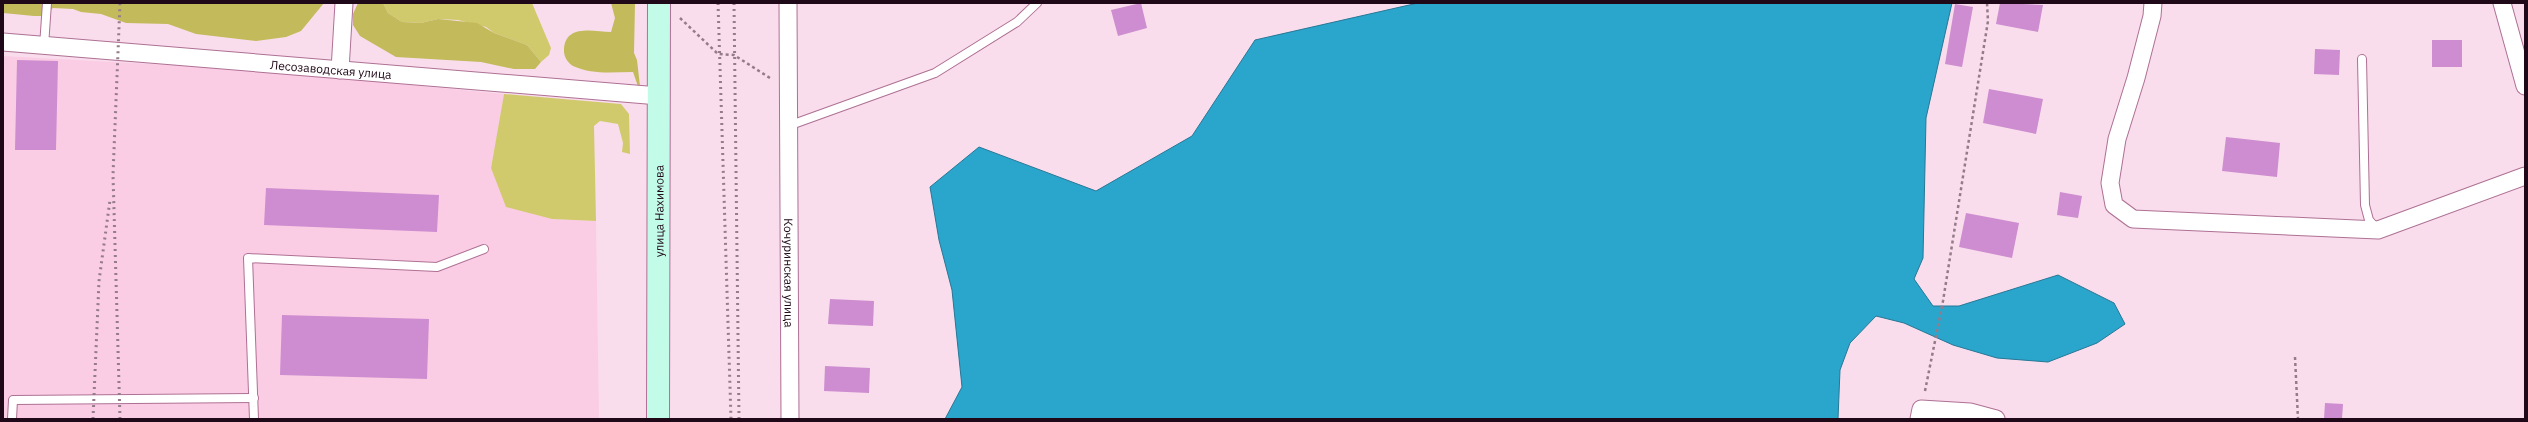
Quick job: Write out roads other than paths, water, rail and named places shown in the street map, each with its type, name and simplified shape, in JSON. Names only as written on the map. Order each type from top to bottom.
[{"type":"main road","name":"улица Нахимова","points":[[658,419],[660,96],[667,8]]},
{"type":"street","points":[[340,70],[344,3]]},
{"type":"street","name":"Кочуринская улица","points":[[788,3],[787,89],[790,419]]},
{"type":"street","points":[[2153,3],[2152,16],[2118,139],[2110,183],[2114,204],[2134,219],[2378,230],[2525,176]]},
{"type":"street","points":[[2502,3],[2525,86]]},
{"type":"street","name":"Лесозаводская улица","points":[[3,42],[660,96]]},
{"type":"street","points":[[1920,414],[1970,412],[1996,419]]},
{"type":"lane","points":[[44,46],[47,3]]},
{"type":"lane","points":[[788,126],[936,73],[1017,22],[1037,3]]},
{"type":"lane","points":[[2362,59],[2365,205],[2369,220],[2378,230]]},
{"type":"lane","points":[[254,419],[248,258],[437,267],[484,249]]},
{"type":"lane","points":[[12,419],[13,400],[254,398]]},
{"type":"water","points":[[1418,3],[1952,3],[1926,118],[1923,258],[1914,279],[1933,306],[1959,306],[2058,275],[2114,303],[2125,324],[2097,343],[2048,362],[1997,358],[1953,345],[1904,323],[1876,316],[1850,343],[1840,370],[1838,419],[945,419],[962,387],[952,290],[939,240],[930,187],[979,147],[1096,191],[1192,136],[1255,40]]},
{"type":"railway","points":[[120,3],[113,175],[120,419]]},
{"type":"railway","points":[[718,3],[731,419]]},
{"type":"railway","points":[[734,3],[739,419]]},
{"type":"railway","points":[[93,419],[99,281],[110,200]]}]
